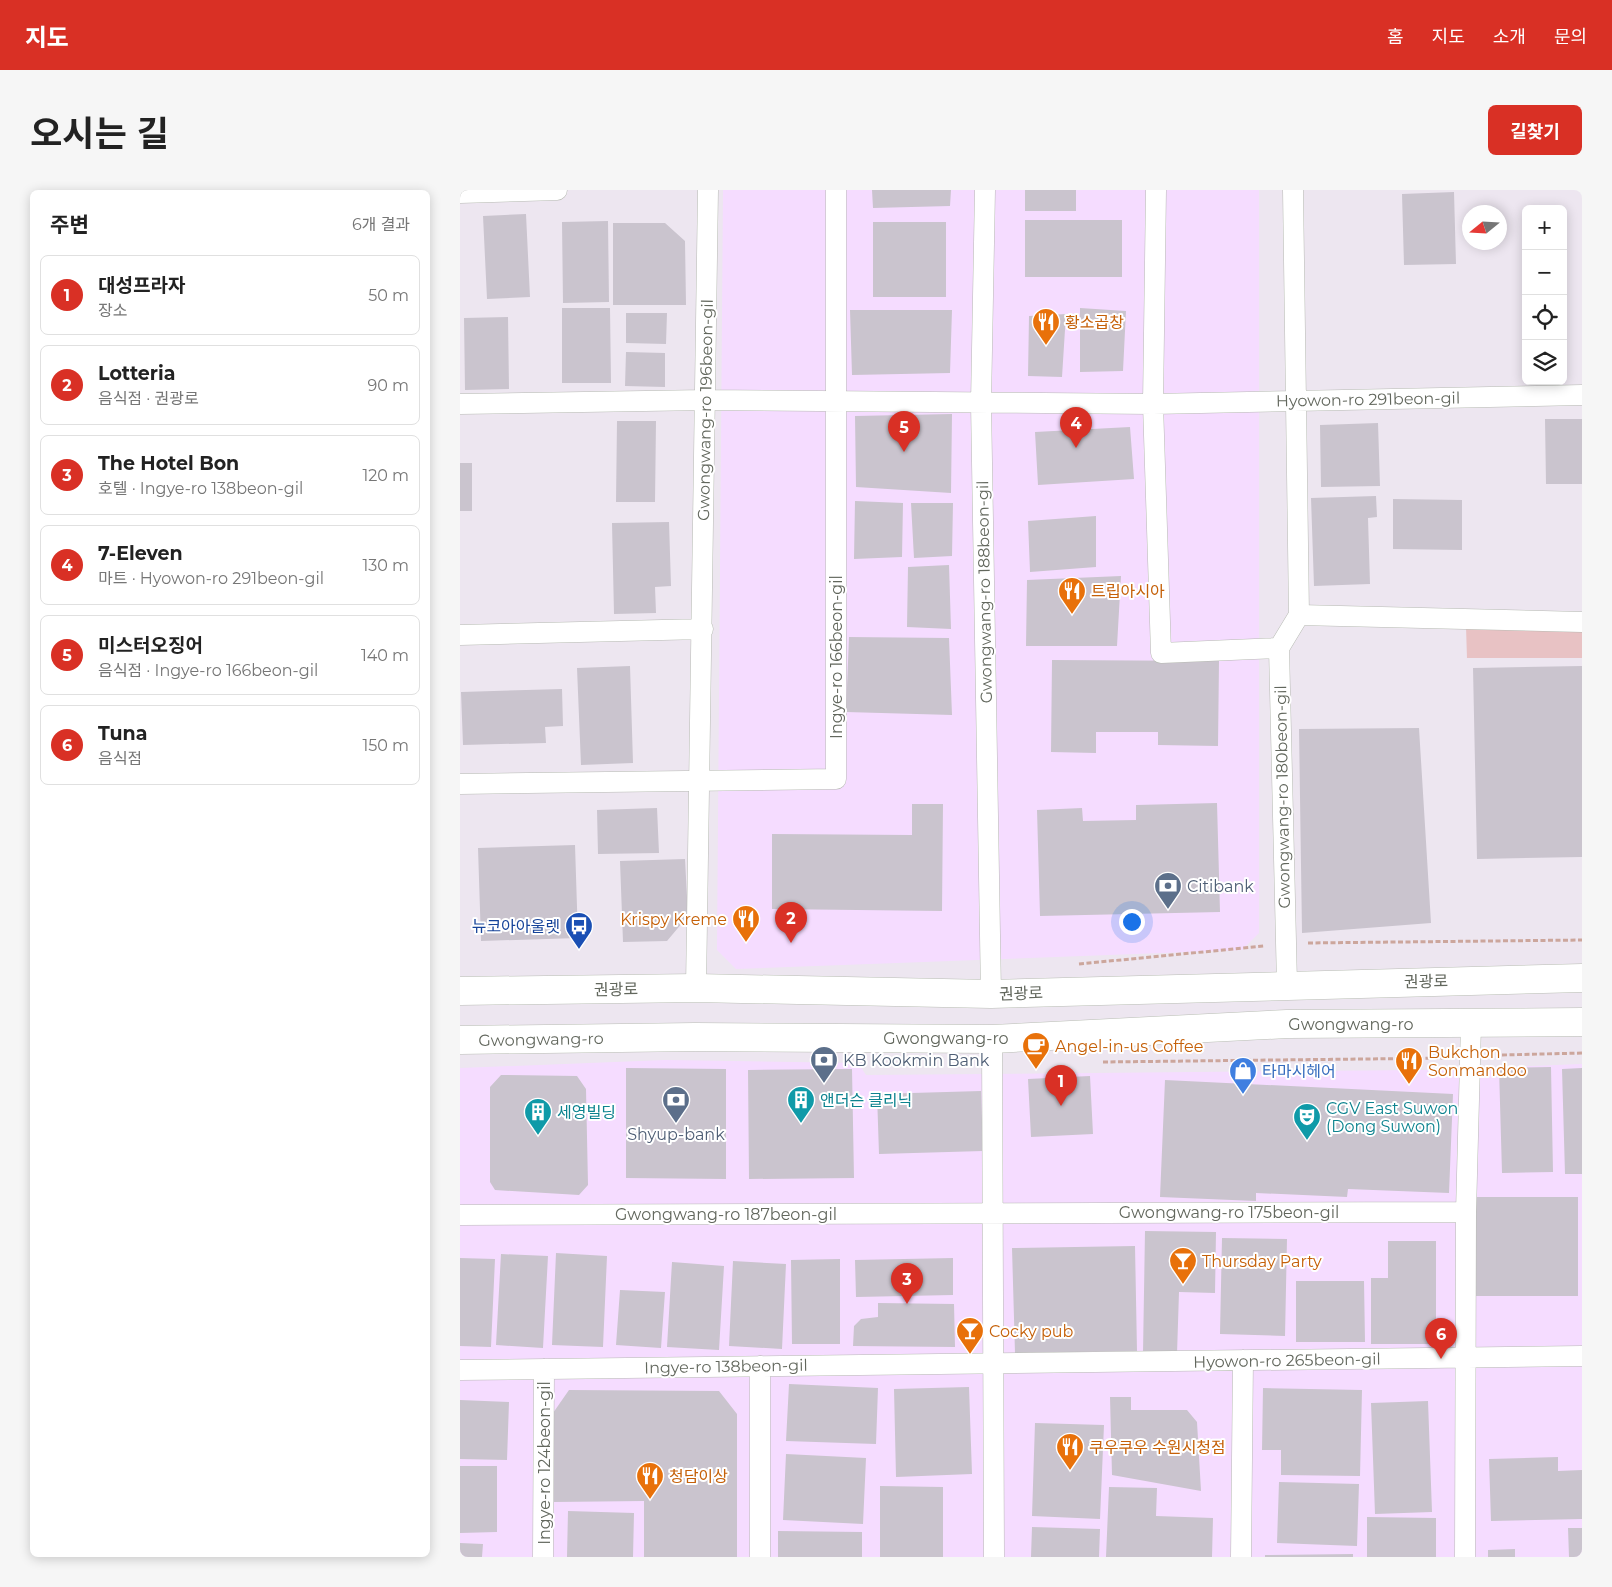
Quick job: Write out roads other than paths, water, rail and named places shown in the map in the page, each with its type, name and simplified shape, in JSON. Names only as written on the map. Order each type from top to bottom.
[{"type":"street","points":[[460,193],[557,190]]},
{"type":"street","name":"Gwongwang-ro 196beon-gil","points":[[696,988],[703,629],[708,190]]},
{"type":"street","name":"Ingye-ro 166beon-gil","points":[[700,780],[836,779],[836,190]]},
{"type":"street","name":"Gwongwang-ro 188beon-gil","points":[[985,190],[981,403],[991,994]]},
{"type":"street","points":[[1156,190],[1153,404],[1161,654],[1279,648],[1299,615],[1292,190]]},
{"type":"street","name":"Hyowon-ro 291beon-gil","points":[[981,403],[1153,404],[1582,395]]},
{"type":"street","points":[[460,404],[705,400],[981,403]]},
{"type":"street","points":[[1299,615],[1582,622]]},
{"type":"street","points":[[460,635],[703,629]]},
{"type":"street","name":"Gwongwang-ro 180beon-gil","points":[[1279,648],[1287,984]]},
{"type":"street","points":[[460,784],[700,780]]},
{"type":"street","name":"권광로","points":[[460,991],[696,988],[991,994],[1287,984],[1582,978]]},
{"type":"street","name":"Gwongwang-ro","points":[[460,1040],[695,1037],[992,1039],[1287,1024],[1582,1022]]},
{"type":"street","points":[[1464,1557],[1466,1212],[1471,1024]]},
{"type":"street","points":[[992,1039],[994,1557]]},
{"type":"street","name":"Gwongwang-ro 175beon-gil","points":[[992,1213],[1466,1212]]},
{"type":"street","name":"Gwongwang-ro 187beon-gil","points":[[460,1215],[992,1213]]},
{"type":"street","name":"Hyowon-ro 265beon-gil","points":[[993,1363],[1582,1356]]},
{"type":"street","points":[[1241,1557],[1242,1360]]},
{"type":"street","name":"Ingye-ro 138beon-gil","points":[[460,1370],[993,1363]]},
{"type":"street","points":[[760,1366],[760,1557]]},
{"type":"street","name":"Ingye-ro 124beon-gil","points":[[543,1557],[544,1369]]},
{"type":"place","name":"황소곱창","points":[[1046,346]]},
{"type":"place","name":"7-Eleven","points":[[1076,448]]},
{"type":"place","name":"미스터오징어","points":[[904,452]]},
{"type":"place","name":"트립아시아","points":[[1072,615]]},
{"type":"place","name":"Citibank","points":[[1168,910]]},
{"type":"place","name":"Krispy Kreme","points":[[746,943]]},
{"type":"place","name":"Lotteria","points":[[791,943]]},
{"type":"place","name":"뉴코아아울렛","points":[[579,950]]},
{"type":"place","name":"Angel-in-us Coffee","points":[[1036,1070]]},
{"type":"place","name":"KB Kookmin Bank","points":[[824,1084]]},
{"type":"place","name":"Bukchon Sonmandoo","points":[[1409,1085]]},
{"type":"place","name":"타마시헤어","points":[[1243,1095]]},
{"type":"place","name":"대성프라자","points":[[1061,1106]]},
{"type":"place","name":"Shyup-bank","points":[[676,1124]]},
{"type":"place","name":"앤더슨 클리닉","points":[[801,1124]]},
{"type":"place","name":"세영빌딩","points":[[538,1136]]},
{"type":"place","name":"CGV East Suwon (Dong Suwon)","points":[[1307,1141]]},
{"type":"place","name":"Thursday Party","points":[[1183,1285]]},
{"type":"place","name":"The Hotel Bon","points":[[907,1304]]},
{"type":"place","name":"Cocky pub","points":[[970,1355]]},
{"type":"place","name":"Tuna","points":[[1441,1359]]},
{"type":"place","name":"쿠우쿠우 수원시청점","points":[[1070,1471]]},
{"type":"place","name":"청담이상","points":[[650,1500]]}]
